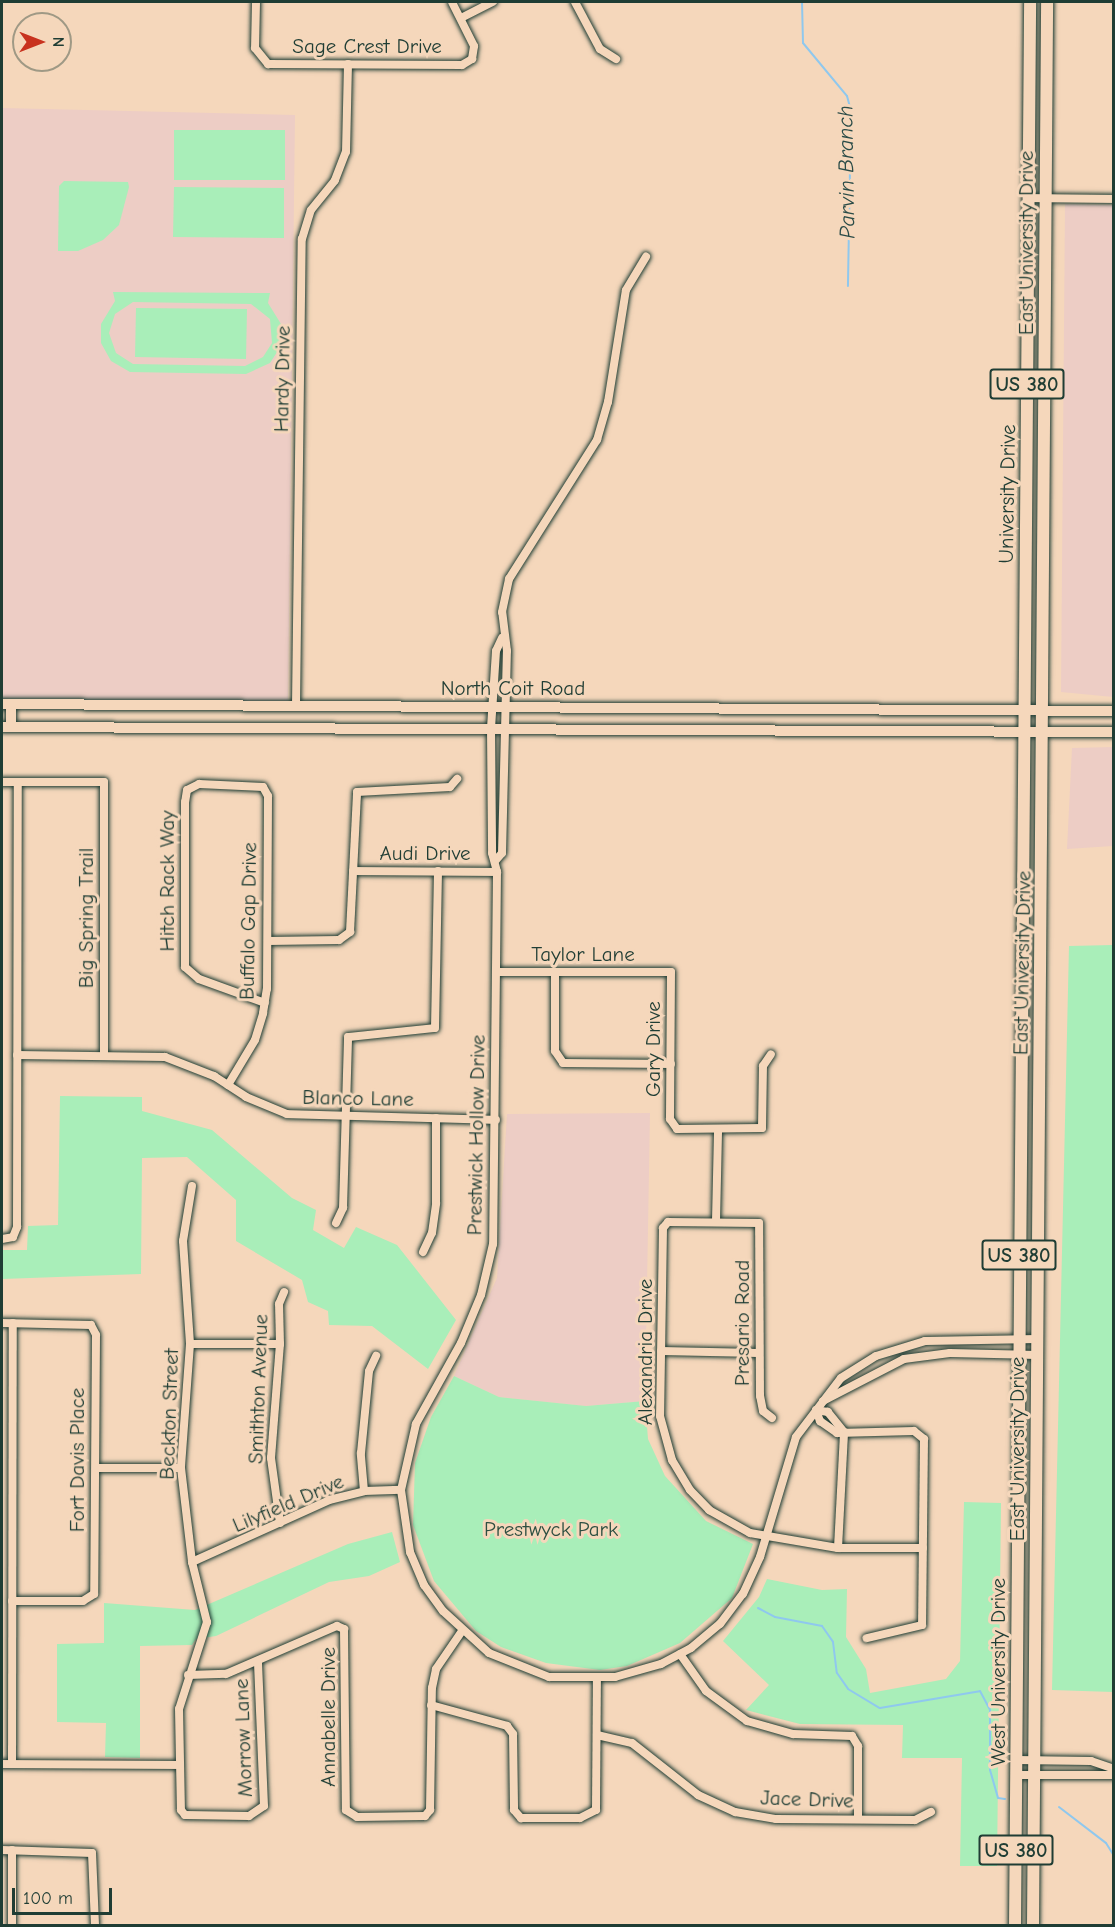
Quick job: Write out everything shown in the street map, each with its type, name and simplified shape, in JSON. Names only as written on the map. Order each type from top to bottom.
[{"type":"highway","name":"University Drive","points":[[1023,735],[1030,2]]},
{"type":"highway","name":"East University Drive","points":[[1033,1926],[1047,2]]},
{"type":"highway","name":"West University Drive","points":[[1015,1926],[1023,735]]},
{"type":"main road","name":"North Coit Road","points":[[6,704],[1113,711]]},
{"type":"main road","points":[[6,704],[6,727]]},
{"type":"main road","points":[[295,728],[296,706]]},
{"type":"main road","points":[[668,709],[669,730]]},
{"type":"main road","points":[[811,710],[811,731]]},
{"type":"main road","name":"North Coit Road","points":[[6,727],[811,731],[1023,735],[1113,732]]},
{"type":"street","name":"Sage Crest Drive","points":[[256,2],[255,48],[260,58],[268,64],[462,65],[472,59],[474,46],[460,18]]},
{"type":"street","points":[[452,2],[460,18],[493,2]]},
{"type":"street","points":[[575,2],[600,49],[616,58]]},
{"type":"street","name":"Hardy Drive","points":[[296,706],[302,238],[310,210],[334,180],[346,152],[348,64]]},
{"type":"street","points":[[1028,198],[1113,199]]},
{"type":"street","name":"Prestwick Hollow Drive","points":[[496,860],[502,853],[506,729],[507,651],[502,638],[502,612],[517,560],[568,492],[597,440],[609,402],[626,290],[646,257]]},
{"type":"street","name":"Prestwick Hollow Drive","points":[[502,638],[496,651],[490,729],[492,853],[496,860],[497,872],[496,1205],[487,1274],[461,1343],[416,1424],[401,1490],[405,1532],[424,1585],[462,1631],[489,1653],[526,1670],[549,1677],[597,1679],[639,1672],[680,1654],[720,1624],[742,1594],[766,1537],[787,1456],[829,1390],[858,1366],[906,1346],[945,1339],[1037,1340]]},
{"type":"street","points":[[268,941],[347,937],[357,792],[450,787],[457,779]]},
{"type":"street","points":[[2,782],[18,782],[17,1227],[13,1237],[2,1239]]},
{"type":"street","name":"Big Spring Trail","points":[[18,782],[104,782],[104,1055]]},
{"type":"street","name":"Buffalo Gap Drive","points":[[187,790],[199,784],[263,787],[268,796],[268,941],[265,1003],[255,1040],[228,1085]]},
{"type":"street","name":"Hitch Rack Way","points":[[187,790],[187,972],[265,1003]]},
{"type":"street","name":"Audi Drive","points":[[353,871],[497,872]]},
{"type":"street","points":[[336,1223],[343,1208],[348,1036],[435,1028],[438,871]]},
{"type":"street","name":"Taylor Lane","points":[[496,972],[671,972]]},
{"type":"street","points":[[555,972],[559,1059],[572,1064],[671,1064]]},
{"type":"street","name":"Gary Drive","points":[[671,972],[672,1126],[718,1131]]},
{"type":"street","points":[[716,1221],[718,1131],[762,1128],[763,1066],[771,1054]]},
{"type":"street","name":"Blanco Lane","points":[[17,1055],[165,1057],[287,1114],[496,1120]]},
{"type":"street","points":[[423,1252],[432,1233],[436,1203],[436,1118]]},
{"type":"street","name":"Beckton Street","points":[[185,1815],[179,1765],[179,1709],[188,1675],[207,1622],[192,1562],[181,1468],[190,1344],[183,1241],[192,1186]]},
{"type":"street","name":"Presario Road","points":[[716,1221],[759,1223],[760,1396],[763,1411],[772,1418]]},
{"type":"street","name":"Alexandria Drive","points":[[716,1221],[665,1225],[660,1416],[672,1460],[690,1490],[709,1510],[766,1537],[838,1548],[923,1548]]},
{"type":"street","name":"Smithton Avenue","points":[[280,1524],[271,1458],[280,1344],[279,1304],[284,1292]]},
{"type":"street","points":[[2,1323],[12,1323],[12,1764]]},
{"type":"street","name":"Fort Davis Place","points":[[12,1323],[91,1325],[96,1335],[93,1596],[83,1601],[12,1601]]},
{"type":"street","points":[[190,1344],[280,1344]]},
{"type":"street","points":[[661,1351],[758,1353]]},
{"type":"street","name":"Prestwick Hollow Drive","points":[[824,1401],[904,1359],[950,1353],[1037,1355]]},
{"type":"street","points":[[364,1491],[361,1453],[369,1371],[376,1356]]},
{"type":"street","points":[[816,1410],[820,1421],[844,1432],[914,1431],[921,1435],[922,1625],[867,1638]]},
{"type":"street","points":[[838,1548],[844,1432]]},
{"type":"street","points":[[96,1467],[181,1468]]},
{"type":"street","name":"Lilyfield Drive","points":[[192,1562],[329,1500],[364,1491],[401,1490]]},
{"type":"street","name":"Annabelle Drive","points":[[258,1661],[337,1626],[344,1629],[347,1812],[357,1817],[426,1816],[430,1810],[431,1705]]},
{"type":"street","points":[[462,1631],[436,1669],[431,1705],[507,1726],[513,1734],[516,1815],[592,1815],[596,1810],[597,1679]]},
{"type":"street","points":[[680,1654],[706,1691],[747,1721],[794,1734],[852,1736],[858,1746],[858,1819]]},
{"type":"street","points":[[188,1675],[226,1674],[258,1661]]},
{"type":"street","name":"Morrow Lane","points":[[185,1815],[249,1816],[259,1812],[264,1806],[258,1661]]},
{"type":"street","name":"Jace Drive","points":[[597,1735],[632,1743],[698,1795],[735,1812],[776,1819],[915,1820],[931,1812]]},
{"type":"street","points":[[1017,1760],[1091,1761],[1113,1769]]},
{"type":"street","points":[[2,1764],[179,1765]]},
{"type":"street","points":[[1017,1775],[1113,1775]]},
{"type":"street","points":[[2,1850],[92,1853],[95,1926]]},
{"type":"street","points":[[12,1850],[12,1926]]},
{"type":"shaded area","points":[[2,108],[295,115],[288,701],[2,702]]},
{"type":"shaded area","points":[[1065,204],[1113,205],[1113,697],[1061,692]]},
{"type":"shaded area","points":[[1113,747],[1113,846],[1067,849],[1072,748]]},
{"type":"shaded area","points":[[650,1113],[645,1401],[586,1406],[499,1397],[454,1376],[497,1278],[507,1114]]},
{"type":"green space","points":[[174,130],[285,130],[285,180],[174,180]]},
{"type":"green space","points":[[64,181],[128,182],[129,187],[119,225],[103,240],[78,251],[58,251],[59,186]]},
{"type":"green space","points":[[174,187],[284,188],[284,238],[173,237]]},
{"type":"green space","points":[[113,292],[270,293],[268,303],[281,324],[281,346],[270,363],[246,374],[130,372],[111,361],[101,343],[101,324],[115,301]],"holes":[[[133,302],[251,304],[270,319],[272,343],[263,357],[245,366],[133,364],[116,353],[109,333],[115,314]]]},
{"type":"green space","points":[[136,308],[247,309],[246,359],[135,357]]},
{"type":"green space","points":[[1113,945],[1113,1692],[1052,1690],[1069,946]]},
{"type":"green space","points":[[60,1096],[142,1097],[142,1111],[212,1130],[292,1198],[316,1210],[313,1230],[344,1248],[356,1227],[397,1245],[456,1320],[428,1369],[372,1326],[329,1325],[328,1311],[308,1302],[302,1280],[236,1241],[236,1200],[187,1157],[142,1158],[141,1274],[2,1279],[2,1250],[27,1250],[28,1226],[58,1225]]},
{"type":"green space","name":"Prestwyck Park","points":[[454,1376],[499,1397],[586,1406],[645,1401],[648,1439],[665,1476],[706,1521],[753,1544],[732,1598],[680,1643],[627,1666],[600,1670],[546,1663],[501,1647],[476,1631],[434,1581],[413,1525],[415,1463],[431,1417]]},
{"type":"green space","points":[[964,1502],[1001,1503],[997,1866],[960,1866],[962,1758],[902,1758],[903,1725],[800,1724],[746,1710],[769,1685],[723,1641],[759,1597],[767,1579],[822,1590],[847,1589],[846,1637],[866,1669],[870,1693],[946,1679],[960,1661]]},
{"type":"green space","points":[[392,1532],[400,1562],[369,1576],[329,1582],[216,1636],[196,1639],[192,1645],[140,1646],[140,1758],[105,1757],[106,1723],[57,1722],[57,1644],[104,1643],[104,1603],[195,1610],[348,1544]]},
{"type":"waterway","name":"Parvin Branch","points":[[802,2],[803,43],[847,96],[851,111],[848,286]]},
{"type":"waterway","points":[[758,1608],[775,1617],[822,1626],[833,1642],[837,1673],[848,1689],[880,1708],[980,1691],[990,1710],[990,1770],[998,1798],[1005,1799]]},
{"type":"waterway","points":[[1059,1807],[1106,1843],[1114,1856]]}]
